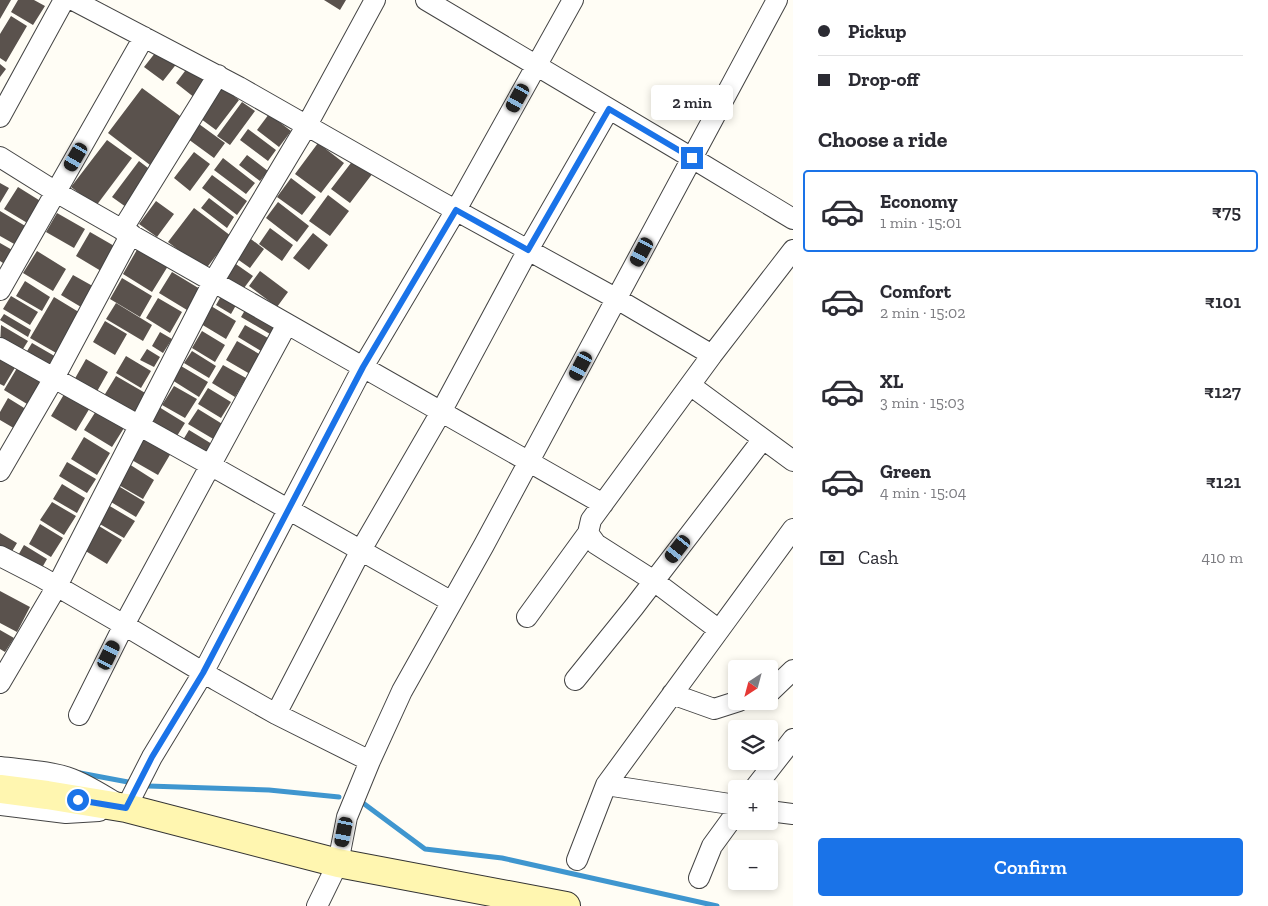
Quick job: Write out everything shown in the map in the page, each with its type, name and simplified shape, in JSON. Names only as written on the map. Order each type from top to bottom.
[{"type":"street","points":[[0,118],[64,0]]},
{"type":"street","points":[[72,0],[218,75],[617,299],[712,355]]},
{"type":"street","points":[[0,683],[57,586],[213,282],[307,125],[375,0]]},
{"type":"street","points":[[426,0],[793,219]]},
{"type":"street","points":[[126,808],[152,757],[203,673],[363,367],[456,210],[573,0]]},
{"type":"street","points":[[318,906],[338,863],[347,817],[402,691],[529,462],[777,0]]},
{"type":"street","points":[[0,290],[144,37]]},
{"type":"street","points":[[0,471],[54,378],[127,232],[218,75]]},
{"type":"street","points":[[276,714],[361,550],[441,412],[528,250],[609,109]]},
{"type":"street","points":[[0,157],[56,192],[603,504]]},
{"type":"street","points":[[528,617],[588,533],[591,520],[712,355],[793,250]]},
{"type":"street","points":[[79,715],[124,624],[287,324]]},
{"type":"street","points":[[0,348],[452,602]]},
{"type":"street","points":[[690,385],[793,462]]},
{"type":"street","points":[[575,680],[763,439]]},
{"type":"street","points":[[577,860],[606,785],[793,529]]},
{"type":"street","points":[[588,533],[596,544],[654,581],[719,630]]},
{"type":"street","points":[[0,556],[124,624],[203,673],[276,714],[370,761]]},
{"type":"street","points":[[778,684],[793,670]]},
{"type":"street","points":[[672,694],[714,709],[728,705]]},
{"type":"street","points":[[761,780],[793,739]]},
{"type":"street","points":[[0,767],[62,776],[74,780],[126,808]]},
{"type":"street","points":[[606,785],[728,805]]},
{"type":"street","points":[[0,789],[126,808],[338,863],[566,906]]},
{"type":"street","points":[[0,805],[66,813],[126,808]]},
{"type":"street","points":[[778,812],[793,814]]},
{"type":"street","points":[[699,878],[712,846],[728,825]]},
{"type":"building","points":[[0,0],[11,0],[0,19]]},
{"type":"building","points":[[18,0],[34,0],[45,6],[33,25],[11,12]]},
{"type":"building","points":[[324,0],[346,0],[340,10]]},
{"type":"building","points":[[11,16],[27,26],[6,62],[0,58],[0,34]]},
{"type":"building","points":[[159,48],[178,62],[163,81],[144,67]]},
{"type":"building","points":[[0,64],[6,69],[0,77]]},
{"type":"building","points":[[188,67],[208,82],[195,98],[176,83]]},
{"type":"building","points":[[220,85],[239,100],[216,130],[197,116]]},
{"type":"building","points":[[142,88],[184,119],[150,165],[108,133]]},
{"type":"building","points":[[242,102],[255,111],[230,145],[217,136]]},
{"type":"building","points":[[269,114],[291,131],[279,147],[257,130]]},
{"type":"building","points":[[199,124],[225,143],[214,158],[188,139]]},
{"type":"building","points":[[248,129],[276,150],[268,161],[240,140]]},
{"type":"building","points":[[107,140],[132,158],[96,206],[71,187]]},
{"type":"building","points":[[318,143],[344,163],[321,193],[295,174]]},
{"type":"building","points":[[194,152],[210,164],[190,191],[174,178]]},
{"type":"building","points":[[247,155],[268,171],[260,181],[239,165]]},
{"type":"building","points":[[223,158],[255,183],[246,194],[214,170]]},
{"type":"building","points":[[354,159],[373,173],[350,203],[331,189]]},
{"type":"building","points":[[139,161],[152,171],[126,207],[112,197]]},
{"type":"building","points":[[212,175],[247,201],[237,215],[202,188]]},
{"type":"building","points":[[291,178],[316,197],[302,215],[277,197]]},
{"type":"building","points":[[0,183],[9,188],[0,203]]},
{"type":"building","points":[[18,187],[42,202],[29,224],[4,209]]},
{"type":"building","points":[[328,195],[349,211],[330,236],[309,221]]},
{"type":"building","points":[[209,198],[234,217],[227,228],[201,208]]},
{"type":"building","points":[[156,201],[174,214],[157,237],[139,224]]},
{"type":"building","points":[[278,202],[309,226],[297,242],[266,218]]},
{"type":"building","points":[[194,208],[231,236],[205,270],[168,242]]},
{"type":"building","points":[[0,211],[27,227],[16,245],[0,236]]},
{"type":"building","points":[[57,213],[85,229],[74,248],[46,232]]},
{"type":"building","points":[[270,228],[293,245],[282,261],[259,244]]},
{"type":"building","points":[[90,232],[116,247],[101,271],[76,256]]},
{"type":"building","points":[[313,233],[328,245],[309,270],[293,258]]},
{"type":"building","points":[[247,236],[264,249],[250,268],[233,256]]},
{"type":"building","points":[[0,243],[14,251],[6,265],[0,261]]},
{"type":"building","points":[[138,248],[168,266],[152,292],[123,274]]},
{"type":"building","points":[[37,251],[66,269],[53,291],[23,273]]},
{"type":"building","points":[[233,262],[253,276],[241,292],[222,277]]},
{"type":"building","points":[[260,271],[288,292],[277,307],[249,286]]},
{"type":"building","points":[[172,272],[200,289],[187,310],[159,293]]},
{"type":"building","points":[[73,275],[98,289],[86,310],[61,295]]},
{"type":"building","points":[[122,278],[152,296],[140,317],[110,299]]},
{"type":"building","points":[[25,281],[50,297],[42,311],[16,296]]},
{"type":"building","points":[[224,291],[239,300],[231,314],[216,305]]},
{"type":"building","points":[[11,296],[38,312],[30,325],[3,309]]},
{"type":"building","points":[[54,297],[82,314],[58,354],[30,338]]},
{"type":"building","points":[[158,298],[182,312],[170,333],[146,318]]},
{"type":"building","points":[[116,303],[152,325],[143,341],[106,319]]},
{"type":"building","points":[[248,305],[277,322],[270,334],[241,317]]},
{"type":"building","points":[[211,306],[236,321],[226,339],[201,324]]},
{"type":"building","points":[[4,314],[31,330],[28,337],[0,320]]},
{"type":"building","points":[[105,321],[127,334],[115,355],[93,342]]},
{"type":"building","points":[[1,325],[28,341],[18,357],[0,346]]},
{"type":"building","points":[[245,325],[268,338],[261,351],[238,337]]},
{"type":"building","points":[[202,331],[225,345],[215,362],[192,348]]},
{"type":"building","points":[[160,332],[172,339],[163,353],[152,346]]},
{"type":"building","points":[[237,341],[261,355],[250,374],[226,360]]},
{"type":"building","points":[[32,343],[58,358],[50,371],[24,356]]},
{"type":"building","points":[[147,349],[160,357],[154,367],[140,360]]},
{"type":"building","points":[[192,351],[216,366],[209,378],[184,363]]},
{"type":"building","points":[[0,356],[16,366],[4,386],[0,384]]},
{"type":"building","points":[[126,356],[151,371],[141,388],[116,373]]},
{"type":"building","points":[[86,359],[108,372],[95,395],[73,382]]},
{"type":"building","points":[[223,365],[246,378],[235,397],[212,383]]},
{"type":"building","points":[[181,366],[208,382],[199,397],[172,380]]},
{"type":"building","points":[[17,368],[45,385],[32,407],[4,390]]},
{"type":"building","points":[[116,376],[147,394],[133,418],[102,399]]},
{"type":"building","points":[[174,386],[197,399],[185,418],[162,405]]},
{"type":"building","points":[[208,388],[231,402],[221,418],[198,404]]},
{"type":"building","points":[[66,391],[91,406],[76,431],[51,416]]},
{"type":"building","points":[[8,398],[29,411],[17,430],[0,420],[0,412]]},
{"type":"building","points":[[159,407],[185,423],[177,436],[151,421]]},
{"type":"building","points":[[198,409],[224,425],[215,440],[188,424]]},
{"type":"building","points":[[96,411],[124,428],[112,447],[84,430]]},
{"type":"building","points":[[189,430],[212,444],[203,459],[180,445]]},
{"type":"building","points":[[84,437],[110,453],[97,475],[71,459]]},
{"type":"building","points":[[144,437],[171,453],[158,475],[130,459]]},
{"type":"building","points":[[67,462],[96,479],[87,493],[59,476]]},
{"type":"building","points":[[129,464],[154,480],[143,499],[117,484]]},
{"type":"building","points":[[62,484],[85,498],[77,513],[53,499]]},
{"type":"building","points":[[115,484],[145,502],[136,517],[106,499]]},
{"type":"building","points":[[52,502],[76,516],[64,535],[40,520]]},
{"type":"building","points":[[108,505],[135,521],[124,538],[98,523]]},
{"type":"building","points":[[94,523],[122,540],[107,564],[79,547]]},
{"type":"building","points":[[40,524],[63,538],[51,557],[29,544]]},
{"type":"building","points":[[0,533],[17,543],[8,558],[0,553]]},
{"type":"building","points":[[24,545],[47,559],[39,573],[16,559]]},
{"type":"building","points":[[0,591],[30,607],[17,632],[0,623]]},
{"type":"building","points":[[0,630],[14,638],[5,652],[0,649]]},
{"type":"waterway","points":[[80,773],[128,782]]},
{"type":"waterway","points":[[148,786],[269,790],[339,797]]},
{"type":"waterway","points":[[363,803],[425,849],[502,858],[717,906]]},
{"type":"route","points":[[78,800],[126,808],[152,757],[203,673],[363,367],[456,210],[528,250],[609,109],[692,158]]}]
